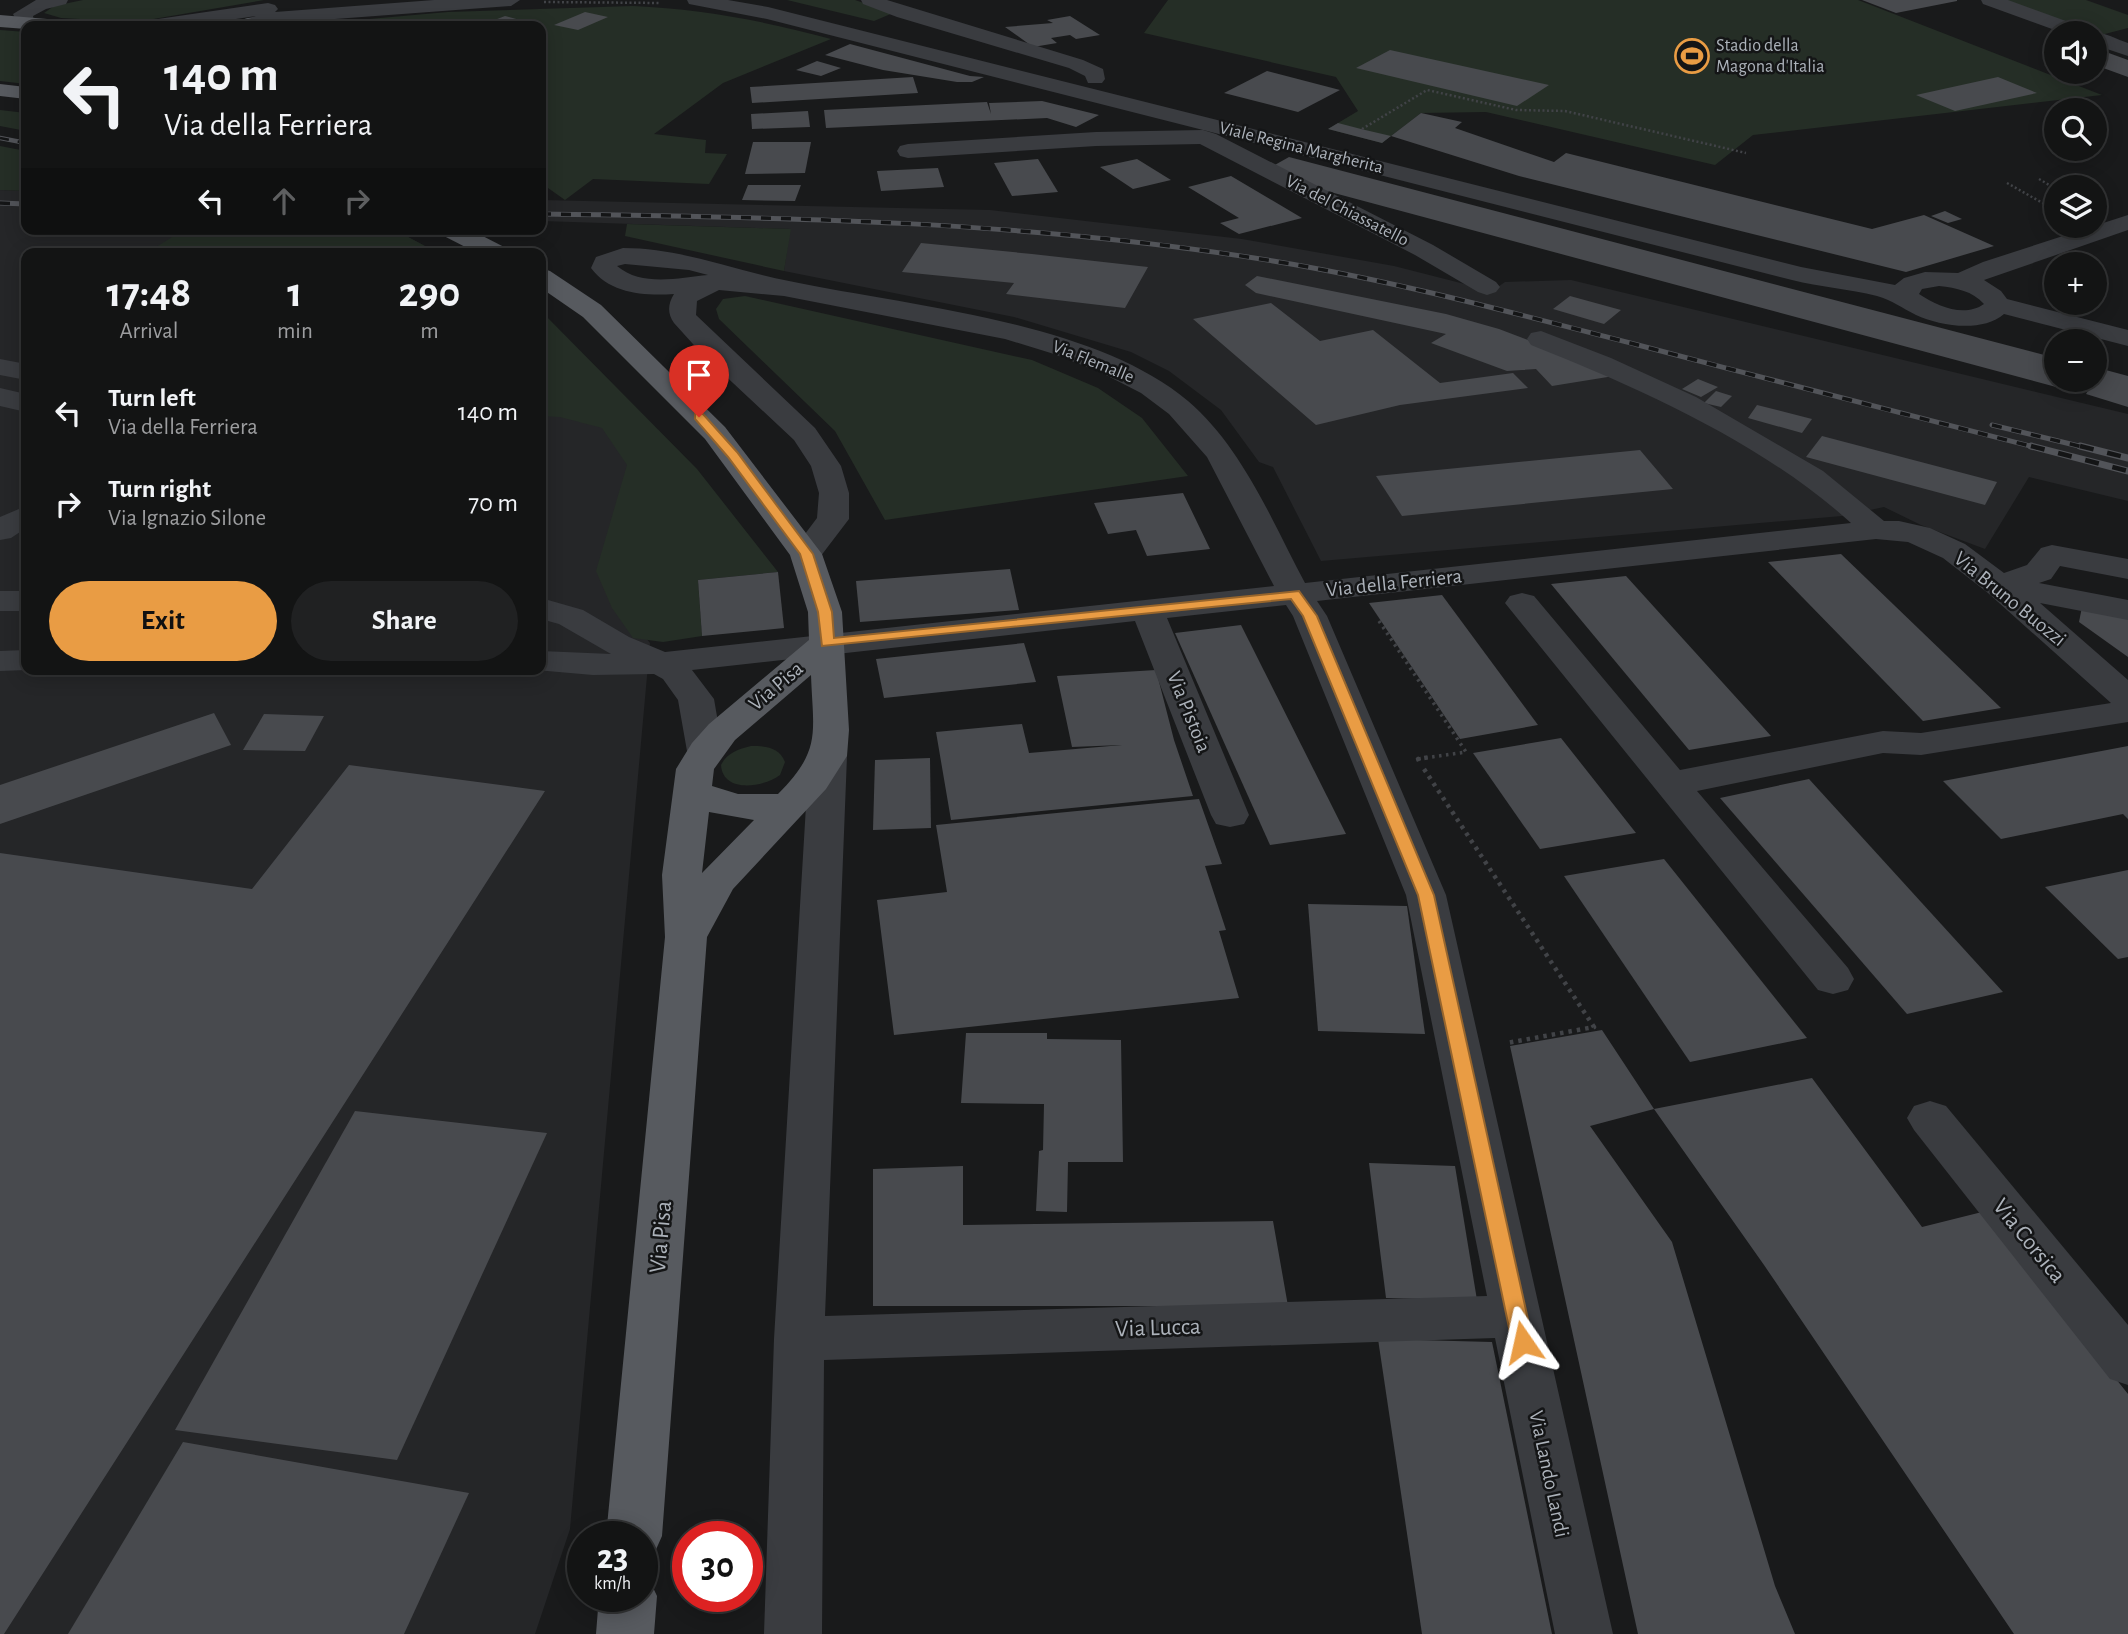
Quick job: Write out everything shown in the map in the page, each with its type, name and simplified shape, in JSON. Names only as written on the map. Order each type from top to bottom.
[{"type":"main road","points":[[0,21],[21,23]]},
{"type":"main road","points":[[0,90],[21,92]]},
{"type":"main road","points":[[461,235],[487,248]]},
{"type":"main road","points":[[546,279],[592,311],[715,433],[806,554],[825,612],[827,643]]},
{"type":"main road","name":"Via Pisa","points":[[635,1521],[686,937],[682,875],[695,769],[705,751],[766,692],[827,643]]},
{"type":"main road","name":"Via Pisa","points":[[686,937],[717,881],[786,806],[813,781],[828,756],[831,730],[827,643]]},
{"type":"main road","points":[[692,791],[715,803],[733,807],[750,809],[786,806]]},
{"type":"main road","points":[[625,1634],[627,1612]]},
{"type":"street","points":[[0,6],[38,0]]},
{"type":"street","points":[[26,21],[23,15],[29,9],[59,0]]},
{"type":"street","points":[[183,21],[248,11],[381,0]]},
{"type":"street","points":[[270,21],[317,14],[511,0]]},
{"type":"street","name":"Viale Regina Margherita","points":[[696,0],[768,13],[1027,79],[1214,133],[1788,272],[1912,289],[1962,281],[1988,292],[1996,298],[1998,305],[2128,338]]},
{"type":"street","name":"Viale Regina Margherita","points":[[765,0],[1095,79],[1871,274],[1912,289],[1926,309],[1973,317],[2044,336]]},
{"type":"street","points":[[870,0],[904,13],[1076,64],[1096,73],[1095,79]]},
{"type":"street","points":[[1990,0],[2048,21]]},
{"type":"street","points":[[2107,42],[2128,50]]},
{"type":"street","points":[[1027,79],[1048,68]]},
{"type":"street","name":"Via del Chiassatello","points":[[908,151],[1214,133],[1487,287]]},
{"type":"street","points":[[1962,281],[1992,267],[2128,222]]},
{"type":"street","name":"Via Flemalle","points":[[784,288],[740,283],[658,287],[625,283],[604,268],[605,262],[623,256],[666,259],[784,288],[1010,332],[1064,348],[1151,387],[1179,408],[1220,454],[1294,594]]},
{"type":"street","points":[[707,284],[686,296],[682,304],[683,317],[712,348],[805,434],[826,466],[834,493],[833,519],[806,554]]},
{"type":"street","points":[[1973,317],[1986,315],[1998,305]]},
{"type":"street","points":[[1541,339],[1656,386],[1713,416],[1836,492],[1876,530]]},
{"type":"street","points":[[2107,354],[2128,360]]},
{"type":"street","points":[[0,366],[21,371]]},
{"type":"street","points":[[0,397],[21,402]]},
{"type":"street","points":[[0,531],[21,517]]},
{"type":"street","name":"Via della Ferriera","points":[[546,661],[593,666],[661,663],[1876,530]]},
{"type":"street","name":"Via Bruno Buozzi","points":[[1876,530],[1899,530],[1919,535],[1954,551],[2000,586],[2128,699]]},
{"type":"street","points":[[2000,586],[2039,572],[2052,555],[2128,569]]},
{"type":"street","points":[[2000,586],[2128,610]]},
{"type":"street","name":"Via Lando Landi","points":[[1294,594],[1310,616],[1426,895],[1584,1634]]},
{"type":"street","points":[[0,601],[21,601]]},
{"type":"street","points":[[1522,603],[1833,979]]},
{"type":"street","name":"Via Pistoia","points":[[1147,609],[1230,815]]},
{"type":"street","points":[[546,610],[571,617],[617,644],[675,672],[696,699],[705,751]]},
{"type":"street","points":[[0,661],[21,660]]},
{"type":"street","points":[[1671,785],[1883,743],[1921,744],[2128,711]]},
{"type":"street","points":[[793,1634],[799,1339],[828,756]]},
{"type":"street","name":"Via Corsica","points":[[1930,1118],[2128,1363]]},
{"type":"street","name":"Via Lucca","points":[[799,1339],[1518,1316]]},
{"type":"path","points":[[533,3],[607,0],[666,3]]},
{"type":"path","points":[[1361,129],[1427,90],[1516,110],[1565,111],[1746,153]]},
{"type":"path","points":[[2039,179],[2044,182]]},
{"type":"path","points":[[2007,183],[2044,204]]},
{"type":"path","points":[[1374,613],[1466,752],[1418,759],[1594,1027],[1498,1044]]},
{"type":"shaded area","points":[[83,0],[264,0],[142,21],[61,18],[44,13],[54,6]]},
{"type":"shaded area","points":[[787,0],[855,0],[893,13],[874,21]]},
{"type":"shaded area","points":[[1168,0],[1858,0],[2044,72],[2044,84],[2074,84],[2102,95],[2044,98],[2044,102],[1753,135],[1715,165],[1486,112],[1421,113],[1382,143],[1328,129],[1358,111],[1336,77],[1144,33]]},
{"type":"shaded area","points":[[2006,0],[2086,0],[2128,15],[2128,28],[2107,33],[2107,21],[2063,21]]},
{"type":"shaded area","points":[[633,6],[733,17],[831,39],[723,83],[654,134],[706,140],[705,153],[727,154],[709,184],[593,179],[565,200],[546,187],[546,21],[346,21],[448,12]]},
{"type":"shaded area","points":[[0,30],[21,32],[21,83],[0,81]]},
{"type":"shaded area","points":[[0,110],[21,112],[21,130],[0,126]]},
{"type":"shaded area","points":[[0,146],[21,150],[21,191],[0,190]]},
{"type":"shaded area","points":[[0,190],[21,191],[21,235],[404,235],[429,248],[21,248],[21,675],[546,675],[546,317],[670,465],[605,587],[650,643],[571,1521],[567,1521],[567,1538],[535,1634],[0,1634]]},
{"type":"shaded area","points":[[546,200],[990,210],[1242,239],[1394,266],[1492,291],[1505,282],[1571,280],[2128,414],[2128,501],[2029,477],[1985,549],[1921,525],[1884,507],[1842,516],[1321,561],[1273,467],[1259,462],[1221,410],[1169,371],[1131,352],[1014,317],[784,271],[790,229],[546,221]]},
{"type":"shaded area","points":[[627,224],[791,229],[784,271],[625,236]]},
{"type":"shaded area","points":[[175,235],[404,235],[429,248],[155,248]]},
{"type":"shaded area","points":[[745,296],[1032,360],[1098,388],[1142,418],[1188,476],[885,520],[835,431],[719,319],[716,309],[723,299]]},
{"type":"shaded area","points":[[546,316],[697,469],[778,572],[698,580],[702,636],[663,642],[633,638],[612,608],[596,571],[627,465],[602,428],[560,417],[546,416]]},
{"type":"shaded area","points":[[751,746],[767,747],[779,753],[785,762],[780,775],[764,783],[745,785],[736,784],[723,774],[721,765],[726,757]]},
{"type":"building","points":[[1862,0],[1957,0],[1957,1],[1896,13]]},
{"type":"building","points":[[585,12],[608,17],[578,30],[554,25]]},
{"type":"building","points":[[505,16],[523,21],[492,21]]},
{"type":"building","points":[[1070,16],[1100,35],[1076,39],[1070,35],[1051,38],[1057,43],[1033,47],[1005,27],[1053,23],[1047,20]]},
{"type":"building","points":[[850,44],[970,76],[984,77],[972,82],[957,82],[883,70],[825,55]]},
{"type":"building","points":[[1390,50],[1549,85],[1517,106],[1356,68]]},
{"type":"building","points":[[2107,52],[2128,60],[2128,77],[2107,69]]},
{"type":"building","points":[[817,61],[841,68],[821,76],[796,70]]},
{"type":"building","points":[[1267,71],[1340,90],[1298,112],[1224,93]]},
{"type":"building","points":[[913,77],[918,93],[752,103],[750,87]]},
{"type":"building","points":[[1998,77],[2037,93],[1955,111],[1916,95]]},
{"type":"building","points":[[1042,101],[1099,115],[1076,127],[1047,118],[826,128],[824,110],[987,102],[991,114],[989,103]]},
{"type":"building","points":[[808,111],[810,127],[752,129],[751,114]]},
{"type":"building","points":[[1421,113],[1462,122],[1455,128],[1554,162],[1566,153],[1872,229],[1924,215],[1994,246],[1906,272],[1519,176],[1391,136]]},
{"type":"building","points":[[1338,123],[1391,136],[1382,143],[1328,129]]},
{"type":"building","points":[[753,142],[811,142],[805,173],[745,174]]},
{"type":"building","points":[[1289,157],[2044,355],[2044,384],[1308,186],[1273,166]]},
{"type":"building","points":[[1038,159],[1058,192],[1012,196],[994,163]]},
{"type":"building","points":[[1137,159],[1171,180],[1133,189],[1100,167]]},
{"type":"building","points":[[938,168],[944,187],[881,191],[877,171]]},
{"type":"building","points":[[1231,176],[1302,218],[1239,234],[1220,223],[1239,218],[1188,187]]},
{"type":"building","points":[[748,185],[801,185],[795,201],[742,200]]},
{"type":"building","points":[[1945,211],[1962,219],[1948,223],[1931,216]]},
{"type":"building","points":[[921,243],[1148,267],[1125,308],[1006,294],[1014,283],[902,272]]},
{"type":"building","points":[[1257,276],[1446,314],[1499,329],[1620,375],[1552,386],[1536,369],[1507,371],[1431,343],[1446,334],[1256,293],[1245,285]]},
{"type":"building","points":[[1570,296],[1621,310],[1604,324],[1553,309]]},
{"type":"building","points":[[1271,303],[1320,341],[1373,330],[1440,383],[1513,373],[1528,388],[1400,405],[1316,425],[1193,319]]},
{"type":"building","points":[[2107,370],[2128,376],[2128,407],[2086,394],[2107,392]]},
{"type":"building","points":[[1698,379],[1718,387],[1701,397],[1682,389]]},
{"type":"building","points":[[1716,391],[1732,396],[1721,407],[1704,403]]},
{"type":"building","points":[[1757,405],[1812,419],[1802,433],[1748,418]]},
{"type":"building","points":[[1822,436],[1997,482],[1985,505],[1806,457]]},
{"type":"building","points":[[1640,450],[1673,489],[1402,516],[1376,476]]},
{"type":"building","points":[[1183,493],[1210,549],[1147,556],[1136,530],[1108,534],[1094,503]]},
{"type":"building","points":[[1841,554],[2001,708],[1923,721],[1768,562]]},
{"type":"building","points":[[1010,569],[1019,610],[860,622],[856,581]]},
{"type":"building","points":[[778,572],[784,628],[702,636],[698,580]]},
{"type":"building","points":[[1626,576],[1771,736],[1689,750],[1551,584]]},
{"type":"building","points":[[1442,595],[1538,725],[1460,739],[1369,603]]},
{"type":"building","points":[[2082,607],[2128,616],[2128,657],[2079,622]]},
{"type":"building","points":[[1241,625],[1346,834],[1270,845],[1175,633]]},
{"type":"building","points":[[1024,643],[1036,682],[884,698],[876,659]]},
{"type":"building","points":[[1156,670],[1174,740],[1193,796],[951,820],[936,732],[1022,724],[1029,753],[1122,745],[1072,747],[1057,676]]},
{"type":"building","points":[[214,713],[231,745],[0,824],[0,785]]},
{"type":"building","points":[[264,714],[324,716],[305,751],[243,750]]},
{"type":"building","points":[[1561,738],[1636,833],[1540,849],[1473,753]]},
{"type":"building","points":[[2128,746],[2128,819],[2123,814],[2001,839],[1943,781]]},
{"type":"building","points":[[930,758],[931,828],[873,830],[875,760]]},
{"type":"building","points":[[349,765],[545,791],[4,1634],[0,1634],[0,853],[252,889]]},
{"type":"building","points":[[1809,779],[2003,992],[1907,1014],[1720,798]]},
{"type":"building","points":[[1199,799],[1222,864],[1205,866],[1226,930],[1219,931],[1239,998],[894,1035],[877,900],[947,892],[936,825]]},
{"type":"building","points":[[1664,859],[1807,1038],[1690,1062],[1564,876]]},
{"type":"building","points":[[2128,870],[2128,957],[2118,959],[2045,887]]},
{"type":"building","points":[[1308,904],[1407,906],[1425,1034],[1318,1031]]},
{"type":"building","points":[[1602,1030],[1654,1109],[1590,1126],[1672,1242],[1775,1586],[1795,1634],[1638,1634],[1510,1046]]},
{"type":"building","points":[[966,1033],[1047,1033],[1047,1039],[1121,1040],[1123,1162],[1068,1162],[1067,1212],[1036,1211],[1039,1151],[1043,1150],[1044,1104],[961,1103]]},
{"type":"building","points":[[1812,1078],[1922,1227],[1982,1212],[2128,1394],[2128,1634],[2014,1634],[1764,1265],[1654,1109]]},
{"type":"building","points":[[355,1111],[547,1133],[397,1460],[175,1430]]},
{"type":"building","points":[[1369,1163],[1455,1166],[1477,1300],[1386,1298]]},
{"type":"building","points":[[963,1166],[963,1225],[1273,1221],[1288,1306],[873,1306],[873,1169]]},
{"type":"building","points":[[1378,1339],[1492,1342],[1552,1634],[1422,1634]]},
{"type":"building","points":[[183,1442],[469,1493],[404,1634],[68,1634]]},
{"type":"railway","points":[[0,138],[21,142]]},
{"type":"railway","points":[[0,203],[21,204]]},
{"type":"railway","points":[[546,214],[816,220],[999,229],[1091,237],[1273,261],[1456,299],[2038,448]]},
{"type":"railway","points":[[1992,425],[2087,448]]},
{"type":"railway","points":[[2031,446],[2128,471]]},
{"type":"railway","points":[[2080,446],[2128,458]]},
{"type":"place","name":"Stadio della Magona d'Italia","points":[[1692,56]]},
{"type":"route","points":[[699,417],[715,433],[783,519],[806,554],[825,612],[827,643],[1294,594],[1310,616],[1426,895],[1523,1342]]}]
